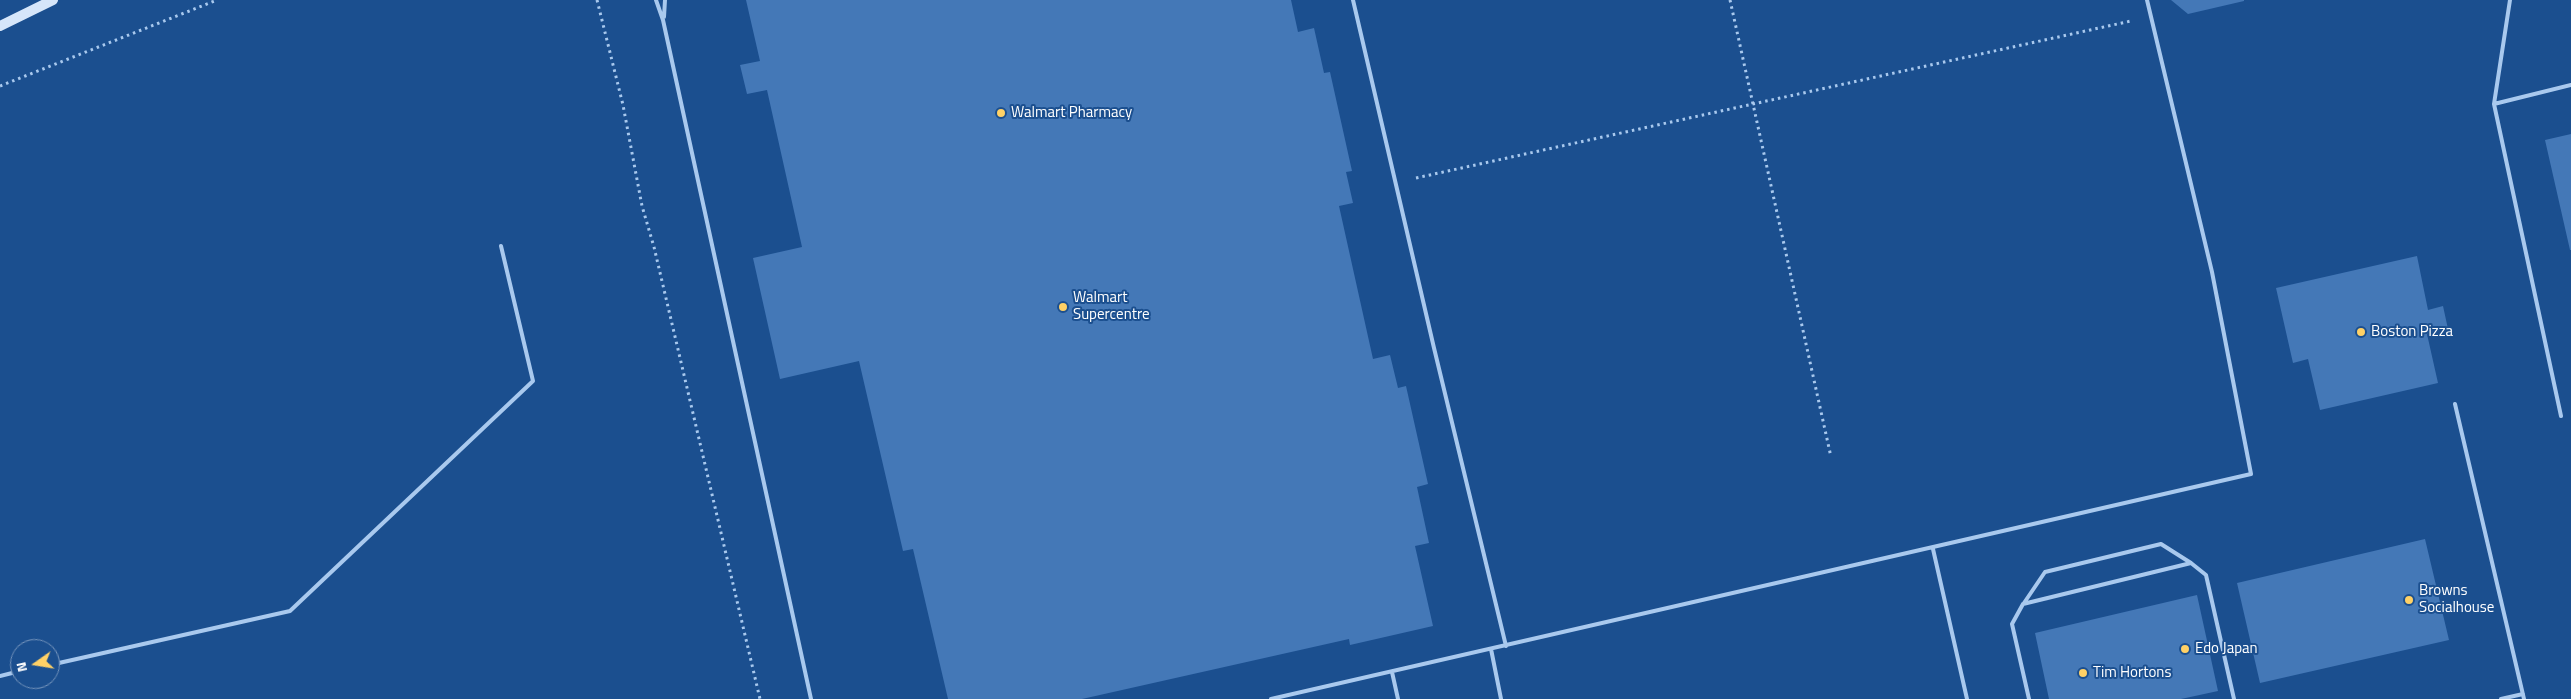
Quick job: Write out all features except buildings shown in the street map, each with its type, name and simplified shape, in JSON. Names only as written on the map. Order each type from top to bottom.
[{"type":"main road","points":[[0,26],[53,0]]},
{"type":"lane","points":[[656,0],[663,20],[811,699]]},
{"type":"lane","points":[[663,20],[665,0]]},
{"type":"lane","points":[[1353,0],[1506,646]]},
{"type":"lane","points":[[1271,699],[1933,549],[2252,474],[2212,272],[2147,0]]},
{"type":"lane","points":[[2510,0],[2494,104],[2561,416]]},
{"type":"lane","points":[[2494,104],[2571,85]]},
{"type":"lane","points":[[60,663],[290,611],[532,381],[501,246]]},
{"type":"lane","points":[[2455,404],[2523,696],[2501,699]]},
{"type":"lane","points":[[2030,699],[2012,624],[2023,604],[2046,572],[2161,544],[2206,575],[2234,699]]},
{"type":"lane","points":[[1933,549],[1967,699]]},
{"type":"lane","points":[[2023,604],[2191,564]]},
{"type":"lane","points":[[1491,649],[1502,699]]},
{"type":"lane","points":[[1392,672],[1398,699]]},
{"type":"path","points":[[0,86],[217,0]]},
{"type":"path","points":[[597,0],[623,105],[642,206],[658,266],[760,699]]},
{"type":"path","points":[[1730,0],[1831,457]]},
{"type":"path","points":[[1395,182],[2151,16]]},
{"type":"place","name":"Walmart Pharmacy","points":[[1001,113]]},
{"type":"place","name":"Walmart Supercentre","points":[[1063,307]]},
{"type":"place","name":"Boston Pizza","points":[[2361,332]]},
{"type":"place","name":"Browns Socialhouse","points":[[2409,600]]},
{"type":"place","name":"Edo Japan","points":[[2185,649]]},
{"type":"place","name":"Tim Hortons","points":[[2083,673]]}]
